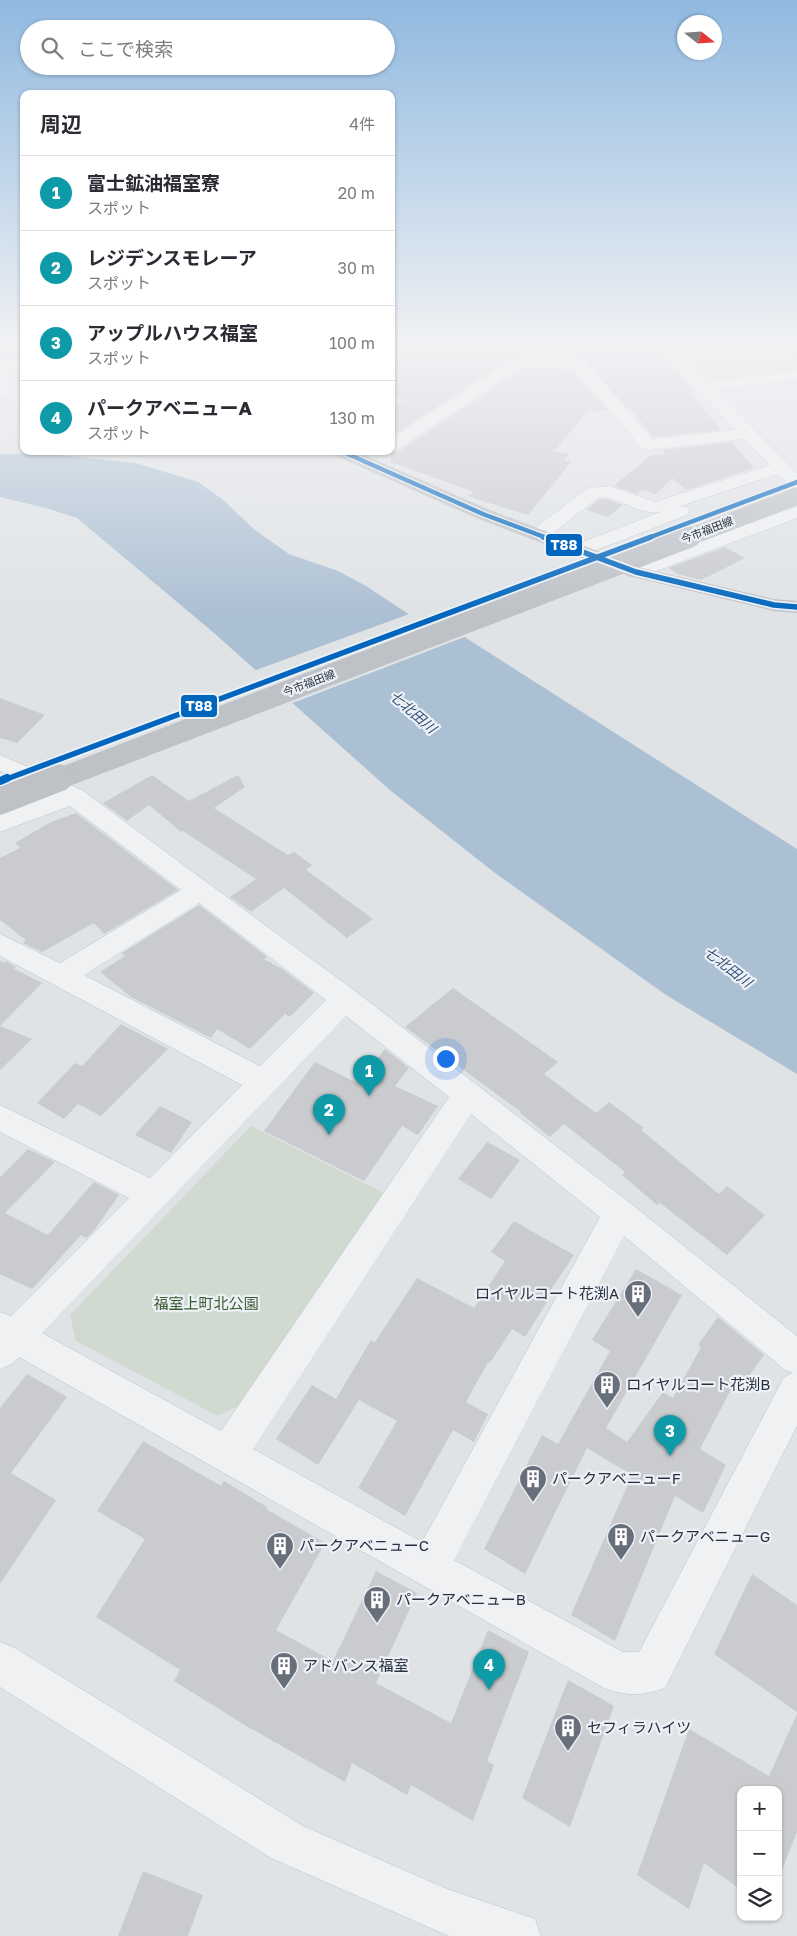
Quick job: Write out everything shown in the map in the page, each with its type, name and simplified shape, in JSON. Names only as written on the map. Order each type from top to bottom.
[{"type":"main road","points":[[348,455],[538,535],[636,572],[774,605],[797,606]]},
{"type":"main road","name":"今市福田線","points":[[0,781],[791,474]]},
{"type":"main road","name":"今市福田線","points":[[0,800],[797,496]]},
{"type":"street","points":[[395,443],[407,435]]},
{"type":"street","points":[[640,435],[648,445],[736,435]]},
{"type":"street","points":[[749,435],[791,474]]},
{"type":"street","points":[[365,463],[377,455]]},
{"type":"street","points":[[538,535],[594,492],[610,491],[654,508],[791,474]]},
{"type":"street","points":[[578,550],[791,474]]},
{"type":"street","points":[[636,572],[797,512]]},
{"type":"street","points":[[0,762],[73,796],[200,890],[345,999],[619,1213],[797,1358]]},
{"type":"street","points":[[0,824],[73,796]]},
{"type":"street","points":[[61,976],[200,890]]},
{"type":"street","points":[[0,944],[264,1082]]},
{"type":"street","points":[[345,999],[154,1194],[5,1339],[228,1454],[619,1673],[650,1672],[797,1389]]},
{"type":"street","points":[[228,1454],[467,1095]]},
{"type":"street","points":[[0,1118],[154,1194]]},
{"type":"street","points":[[430,1566],[619,1213]]},
{"type":"street","points":[[0,1663],[287,1842],[444,1912],[518,1936]]},
{"type":"green space","name":"福室上町北公園","points":[[251,1126],[386,1194],[249,1401],[218,1416],[76,1341],[70,1315]]},
{"type":"water","name":"七北田川","points":[[0,454],[60,455],[136,463],[198,482],[222,499],[255,530],[289,554],[338,571],[366,586],[442,636],[463,636],[797,849],[797,1074],[666,995],[495,873],[391,791],[214,633],[77,518],[0,497]]},
{"type":"pier","points":[[412,613],[443,634],[467,636],[290,704],[253,671]]},
{"type":"building","points":[[423,435],[567,435],[554,451],[569,454],[564,460],[571,462],[528,515],[467,496],[474,492],[391,462],[391,455],[395,455],[395,452]]},
{"type":"building","points":[[732,442],[754,468],[687,490],[672,478],[656,494],[642,490],[637,494],[614,486],[651,455],[665,454],[663,450]]},
{"type":"building","points":[[600,499],[607,499],[623,505],[608,517],[586,510]]},
{"type":"building","points":[[725,547],[745,558],[701,580],[677,574],[669,568]]},
{"type":"building","points":[[0,698],[45,715],[17,743],[0,738]]},
{"type":"building","points":[[152,775],[189,801],[238,775],[245,787],[214,808],[288,855],[294,852],[312,865],[306,870],[373,919],[347,938],[284,888],[251,912],[230,897],[256,879],[183,831],[181,832],[149,805],[127,821],[103,803]]},
{"type":"building","points":[[76,813],[178,890],[104,934],[94,923],[42,952],[23,943],[26,940],[0,920],[0,858],[20,848],[15,843],[51,822]]},
{"type":"building","points":[[199,905],[267,957],[264,959],[282,969],[314,993],[290,1017],[285,1014],[250,1049],[217,1029],[211,1038],[131,997],[100,972],[125,956],[122,953]]},
{"type":"building","points":[[0,961],[4,963],[6,961],[16,967],[13,968],[42,983],[0,1026]]},
{"type":"building","points":[[453,988],[558,1062],[544,1074],[596,1113],[609,1102],[644,1128],[641,1130],[719,1194],[727,1186],[765,1215],[727,1255],[660,1203],[657,1205],[622,1175],[625,1172],[564,1124],[550,1137],[521,1112],[405,1027]]},
{"type":"building","points":[[121,1024],[168,1049],[101,1116],[78,1104],[64,1119],[37,1103],[75,1063],[82,1066]]},
{"type":"building","points":[[0,1026],[32,1039],[0,1070]]},
{"type":"building","points":[[385,1049],[409,1068],[395,1086],[438,1106],[418,1135],[402,1126],[364,1181],[264,1131],[315,1062],[359,1084]]},
{"type":"building","points":[[160,1106],[192,1122],[171,1153],[135,1135]]},
{"type":"building","points":[[487,1142],[520,1160],[491,1199],[458,1179]]},
{"type":"building","points":[[28,1149],[55,1162],[5,1213],[48,1235],[94,1182],[119,1195],[93,1232],[86,1238],[81,1235],[32,1289],[0,1274],[0,1177]]},
{"type":"building","points":[[514,1221],[574,1255],[544,1300],[547,1302],[525,1337],[512,1329],[490,1363],[488,1362],[466,1402],[488,1414],[474,1442],[453,1430],[405,1516],[358,1488],[397,1421],[359,1400],[318,1465],[276,1439],[312,1385],[336,1399],[371,1340],[375,1342],[417,1278],[474,1308],[505,1261],[491,1252]]},
{"type":"building","points":[[636,1269],[682,1295],[606,1428],[627,1442],[663,1392],[673,1398],[701,1347],[698,1345],[718,1317],[764,1355],[746,1380],[739,1374],[700,1449],[726,1465],[703,1513],[675,1496],[615,1641],[571,1615],[632,1475],[587,1448],[525,1574],[484,1549],[542,1435],[558,1444],[610,1351],[592,1340]]},
{"type":"building","points":[[27,1374],[67,1397],[11,1473],[56,1500],[0,1584],[0,1408]]},
{"type":"building","points":[[143,1441],[221,1486],[224,1481],[267,1507],[266,1509],[325,1543],[276,1630],[333,1661],[376,1571],[417,1593],[376,1683],[451,1723],[488,1630],[529,1652],[487,1761],[494,1765],[473,1821],[411,1785],[407,1795],[352,1763],[345,1782],[243,1724],[174,1681],[180,1670],[96,1617],[145,1539],[97,1511]]},
{"type":"building","points":[[752,1574],[797,1605],[797,1712],[714,1654]]},
{"type":"building","name":"セフィラハイツ","points":[[568,1680],[614,1706],[570,1827],[522,1798]]},
{"type":"building","points":[[797,1714],[797,1832],[782,1870],[782,1786],[737,1786],[737,1887],[704,1863],[689,1909],[637,1875],[689,1729],[769,1776]]},
{"type":"building","points":[[143,1871],[203,1895],[188,1936],[118,1936]]},
{"type":"transit line","name":"T88","points":[[350,455],[483,514],[636,572],[774,605],[797,607]]},
{"type":"transit line","name":"T88","points":[[0,781],[797,482]]},
{"type":"place","name":"富士鉱油福室寮","points":[[369,1096]]},
{"type":"place","name":"レジデンスモレーア","points":[[329,1135]]},
{"type":"place","name":"ロイヤルコート花渕A","points":[[638,1318]]},
{"type":"place","name":"ロイヤルコート花渕B","points":[[607,1409]]},
{"type":"place","name":"アップルハウス福室","points":[[670,1456]]},
{"type":"place","name":"パークアベニューF","points":[[533,1503]]},
{"type":"place","name":"パークアベニューG","points":[[621,1561]]},
{"type":"place","name":"パークアベニューC","points":[[280,1570]]},
{"type":"place","name":"パークアベニューB","points":[[377,1624]]},
{"type":"place","name":"アドバンス福室","points":[[284,1690]]},
{"type":"place","name":"パークアベニューA","points":[[489,1690]]},
{"type":"place","name":"セフィラハイツ","points":[[568,1752]]}]
